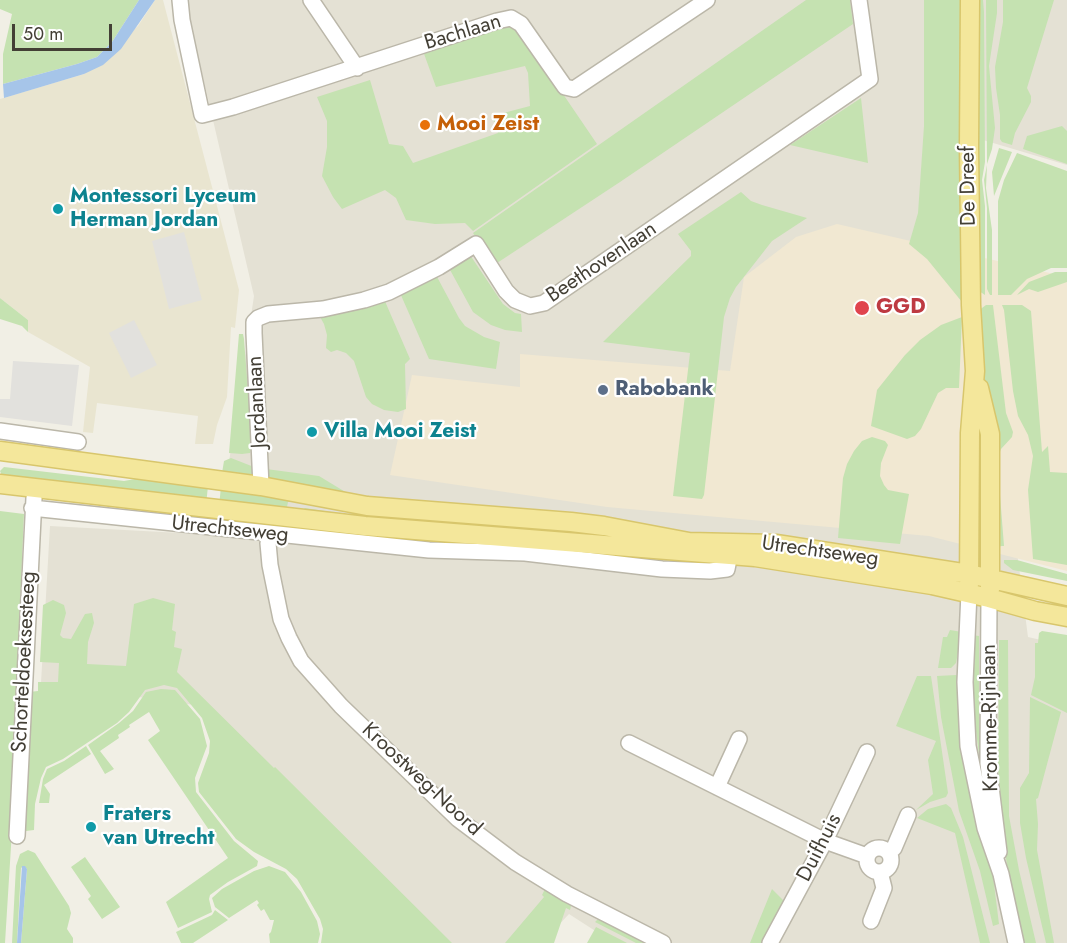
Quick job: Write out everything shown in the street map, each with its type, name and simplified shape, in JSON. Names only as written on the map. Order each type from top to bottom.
[{"type":"main road","name":"De Dreef","points":[[969,593],[970,433],[975,371],[971,305],[970,0]]},
{"type":"main road","name":"De Dreef","points":[[975,371],[990,434],[989,598]]},
{"type":"main road","name":"Utrechtseweg","points":[[1,453],[261,486],[367,506],[571,522],[689,542],[776,544],[969,574],[1067,596]]},
{"type":"main road","name":"Utrechtseweg","points":[[0,484],[293,519],[730,555],[932,585],[1067,617]]},
{"type":"main road","name":"Utrechtseweg","points":[[293,519],[297,492]]},
{"type":"main road","points":[[569,542],[571,522]]},
{"type":"street","name":"Bachlaan","points":[[180,0],[202,115],[511,18],[521,24],[565,87],[574,89],[699,2]]},
{"type":"street","points":[[311,0],[357,68]]},
{"type":"street","name":"Beethovenlaan","points":[[258,318],[268,314],[323,309],[364,300],[390,291],[439,267],[476,244],[506,291],[515,300],[530,306],[544,303],[870,79],[859,0]]},
{"type":"street","name":"Jordanlaan","points":[[258,318],[254,322],[254,333],[261,486]]},
{"type":"street","points":[[0,431],[78,442]]},
{"type":"street","name":"Schorteldoeksesteeg","points":[[17,836],[32,507],[35,488]]},
{"type":"street","name":"Utrechtseweg","points":[[32,507],[429,550],[525,553],[631,566],[710,571],[727,569],[730,555]]},
{"type":"street","points":[[429,550],[431,531]]},
{"type":"street","name":"Kroostweg-Noord","points":[[268,543],[281,619],[289,638],[301,661],[341,706],[458,819],[515,862],[567,894],[663,943]]},
{"type":"street","name":"Kromme-Rijnlaan","points":[[969,593],[965,712],[972,765],[985,828],[1001,874],[1016,943]]},
{"type":"street","name":"Kromme-Rijnlaan","points":[[989,598],[988,763],[1001,874]]},
{"type":"street","points":[[717,787],[739,739]]},
{"type":"street","points":[[629,743],[825,841],[867,856]]},
{"type":"street","name":"Duifhuis","points":[[770,943],[825,841],[867,752]]},
{"type":"street","points":[[972,765],[988,763]]},
{"type":"street","points":[[889,853],[894,848],[908,814]]},
{"type":"street","points":[[867,856],[875,848],[882,848],[889,853],[890,865],[880,872]]},
{"type":"street","points":[[867,856],[869,868],[880,872]]},
{"type":"street","points":[[871,921],[884,888],[880,872]]},
{"type":"shaded area","points":[[155,0],[163,0],[239,290],[235,328],[231,327],[227,397],[213,444],[195,444],[198,416],[97,403],[93,433],[83,432],[90,367],[28,332],[28,320],[0,298],[0,99],[84,74],[138,26]]},
{"type":"shaded area","points":[[185,0],[1067,0],[1067,165],[963,134],[1028,637],[1067,646],[1067,943],[614,943],[569,914],[542,943],[432,943],[194,705],[41,683],[50,526],[218,535],[254,296]]},
{"type":"shaded area","points":[[837,224],[1067,277],[1067,571],[929,536],[607,507],[390,475],[412,375],[520,387],[520,354],[730,371],[744,277],[796,237]]},
{"type":"shaded area","points":[[184,232],[202,300],[169,309],[152,241]]},
{"type":"shaded area","points":[[134,320],[157,365],[131,378],[109,333]]},
{"type":"shaded area","points":[[13,361],[79,365],[72,426],[0,417],[0,399],[10,399]]},
{"type":"green space","points":[[0,0],[139,0],[112,42],[97,57],[3,84],[3,54],[12,14],[0,9]]},
{"type":"green space","points":[[806,0],[850,0],[853,24],[494,265],[473,233]]},
{"type":"green space","points":[[924,0],[963,0],[962,302],[927,259],[909,244],[918,213],[924,126]]},
{"type":"green space","points":[[978,0],[983,0],[984,12],[985,162],[982,180],[985,206],[985,295],[979,291]]},
{"type":"green space","points":[[986,0],[997,0],[989,66],[995,128],[987,164]]},
{"type":"green space","points":[[1003,0],[1054,0],[1027,88],[1031,102],[1015,133],[1012,145],[1000,139],[1000,115],[996,88],[995,67],[1003,22]]},
{"type":"green space","points":[[514,22],[597,144],[473,231],[465,223],[435,224],[406,220],[396,198],[385,190],[342,209],[322,176],[327,147],[327,121],[317,97],[370,80],[389,144],[403,146],[413,163],[498,133],[492,116],[530,106],[528,73],[525,66],[436,87],[423,51]]},
{"type":"green space","points":[[861,98],[868,163],[790,145]]},
{"type":"green space","points":[[1062,126],[1067,131],[1067,164],[1023,149],[1027,136]]},
{"type":"green space","points":[[999,148],[1012,152],[994,196],[992,172]]},
{"type":"green space","points":[[1017,153],[1067,171],[1067,268],[1051,268],[1027,279],[1011,295],[998,295],[998,201],[1004,180]]},
{"type":"green space","points":[[987,165],[986,188],[992,230],[992,295],[987,289],[987,208],[984,180]]},
{"type":"green space","points":[[741,192],[751,201],[807,218],[772,241],[730,298],[724,317],[704,495],[702,499],[673,496],[690,353],[603,342],[691,256],[691,251],[678,234]]},
{"type":"green space","points":[[470,255],[503,304],[515,313],[521,314],[522,332],[491,325],[473,312],[449,268]]},
{"type":"green space","points":[[1055,272],[1067,272],[1067,282],[1038,292],[1029,289],[1017,295],[1029,282]]},
{"type":"green space","points":[[436,275],[465,326],[484,337],[500,342],[496,369],[429,359],[400,293]]},
{"type":"green space","points":[[0,298],[28,320],[28,332],[22,326],[0,319]]},
{"type":"green space","points":[[384,299],[410,359],[405,364],[406,409],[398,412],[384,410],[372,404],[366,397],[354,361],[346,353],[337,350],[331,352],[326,348],[327,335],[319,315]]},
{"type":"green space","points":[[986,305],[993,305],[1006,413],[1013,432],[998,457],[996,445],[1004,546],[997,547],[987,397],[980,362],[978,311]]},
{"type":"green space","points":[[1002,305],[1022,305],[1031,311],[1042,452],[1048,446],[1050,472],[1067,473],[1067,565],[1033,559],[1028,490],[1033,456],[1028,435],[1018,416]]},
{"type":"green space","points":[[962,317],[959,388],[946,388],[938,393],[921,429],[915,436],[907,439],[871,426],[877,390],[905,355],[920,340],[941,325]]},
{"type":"green space","points":[[239,334],[243,334],[244,339],[252,443],[250,453],[242,454],[229,453]]},
{"type":"green space","points":[[984,425],[985,546],[979,546],[979,428]]},
{"type":"green space","points":[[872,437],[885,441],[888,445],[881,463],[880,476],[884,485],[888,490],[909,494],[900,544],[838,538],[843,478],[847,464],[862,441]]},
{"type":"green space","points":[[231,458],[254,467],[252,475],[222,473],[224,461]]},
{"type":"green space","points":[[4,467],[124,481],[146,477],[208,486],[206,505],[3,478],[0,471]]},
{"type":"green space","points":[[266,469],[319,476],[347,493],[341,494],[270,480]]},
{"type":"green space","points":[[221,487],[291,500],[288,502],[286,512],[219,506]]},
{"type":"green space","points":[[305,508],[357,516],[364,511],[564,530],[562,532],[513,528],[507,533],[302,511]]},
{"type":"green space","points":[[0,511],[24,514],[12,789],[13,814],[5,943],[0,943]]},
{"type":"green space","points":[[1004,560],[1017,560],[1067,574],[1067,581],[1013,570],[1004,563]]},
{"type":"green space","points":[[153,598],[175,604],[172,630],[176,632],[174,647],[182,649],[177,672],[452,943],[321,943],[323,929],[320,919],[297,879],[286,869],[254,852],[236,839],[199,792],[198,783],[209,753],[210,741],[202,718],[177,688],[164,685],[145,690],[129,712],[117,723],[63,759],[46,767],[35,804],[34,830],[26,831],[23,826],[29,692],[38,691],[38,682],[58,682],[59,663],[40,662],[43,605],[53,600],[64,605],[66,613],[60,635],[63,638],[71,639],[85,614],[92,613],[94,623],[88,642],[87,664],[126,666],[134,604]]},
{"type":"green space","points":[[950,630],[962,632],[956,663],[951,668],[938,668],[943,637],[947,637]]},
{"type":"green space","points":[[1042,631],[1067,635],[1067,713],[1031,695],[1035,677],[1035,643],[1038,643],[1039,633]]},
{"type":"green space","points":[[972,635],[979,636],[979,728],[982,757],[979,755],[975,723],[967,709]]},
{"type":"green space","points":[[999,640],[1008,640],[1009,816],[1036,943],[1023,943],[1011,890],[1002,833],[998,767]]},
{"type":"green space","points":[[917,676],[931,676],[948,793],[946,797],[916,810],[933,794],[928,760],[936,741],[896,726]]},
{"type":"green space","points":[[937,676],[958,676],[965,754],[993,876],[999,924],[993,926],[980,871],[959,811],[941,717]]},
{"type":"green space","points":[[161,689],[175,690],[200,719],[207,746],[195,778],[196,792],[234,841],[258,861],[257,866],[210,895],[212,912],[178,928],[166,902],[228,858],[148,740],[160,731],[149,712],[129,725],[130,727],[118,735],[119,738],[100,751],[114,769],[105,774],[88,745],[133,711],[146,692]]},
{"type":"green space","points":[[1030,697],[1061,712],[1036,799],[1037,850],[1054,943],[1046,943],[1020,823],[1020,788],[1029,773]]},
{"type":"green space","points":[[86,746],[91,754],[44,785],[50,794],[49,803],[39,803],[47,769]]},
{"type":"green space","points":[[946,804],[951,808],[963,837],[990,943],[980,943],[955,833],[917,818],[928,809]]},
{"type":"green space","points":[[28,850],[35,853],[69,906],[71,913],[67,929],[73,938],[73,943],[21,943],[27,869],[24,866],[21,868],[17,943],[12,943],[16,866],[20,854]]},
{"type":"green space","points":[[85,857],[120,907],[102,919],[88,899],[91,896],[71,867]]},
{"type":"green space","points":[[269,866],[285,872],[301,892],[317,921],[320,934],[318,943],[270,943],[269,934],[274,920],[270,920],[264,909],[261,911],[257,900],[229,918],[215,907],[212,898],[222,889],[254,871]]},
{"type":"green space","points":[[545,889],[570,903],[571,906],[570,910],[566,908],[554,943],[505,943],[544,897],[542,895]]},
{"type":"green space","points":[[772,889],[785,902],[762,943],[750,943]]},
{"type":"green space","points":[[215,910],[228,920],[193,943],[181,943],[176,932],[212,915]]},
{"type":"green space","points":[[600,917],[651,943],[636,943],[595,922]]},
{"type":"green space","points":[[596,927],[627,943],[587,943]]},
{"type":"water","points":[[139,0],[155,0],[121,49],[103,65],[84,74],[4,98],[3,84],[97,57],[112,42]]},
{"type":"water","points":[[22,866],[27,869],[21,943],[17,943]]},
{"type":"place","name":"Mooi Zeist","points":[[425,125]]},
{"type":"place","name":"Montessori Lyceum Herman Jordan","points":[[58,209]]},
{"type":"place","name":"GGD","points":[[862,308]]},
{"type":"place","name":"Rabobank","points":[[603,390]]},
{"type":"place","name":"Villa Mooi Zeist","points":[[312,432]]},
{"type":"place","name":"Fraters van Utrecht","points":[[91,827]]}]
